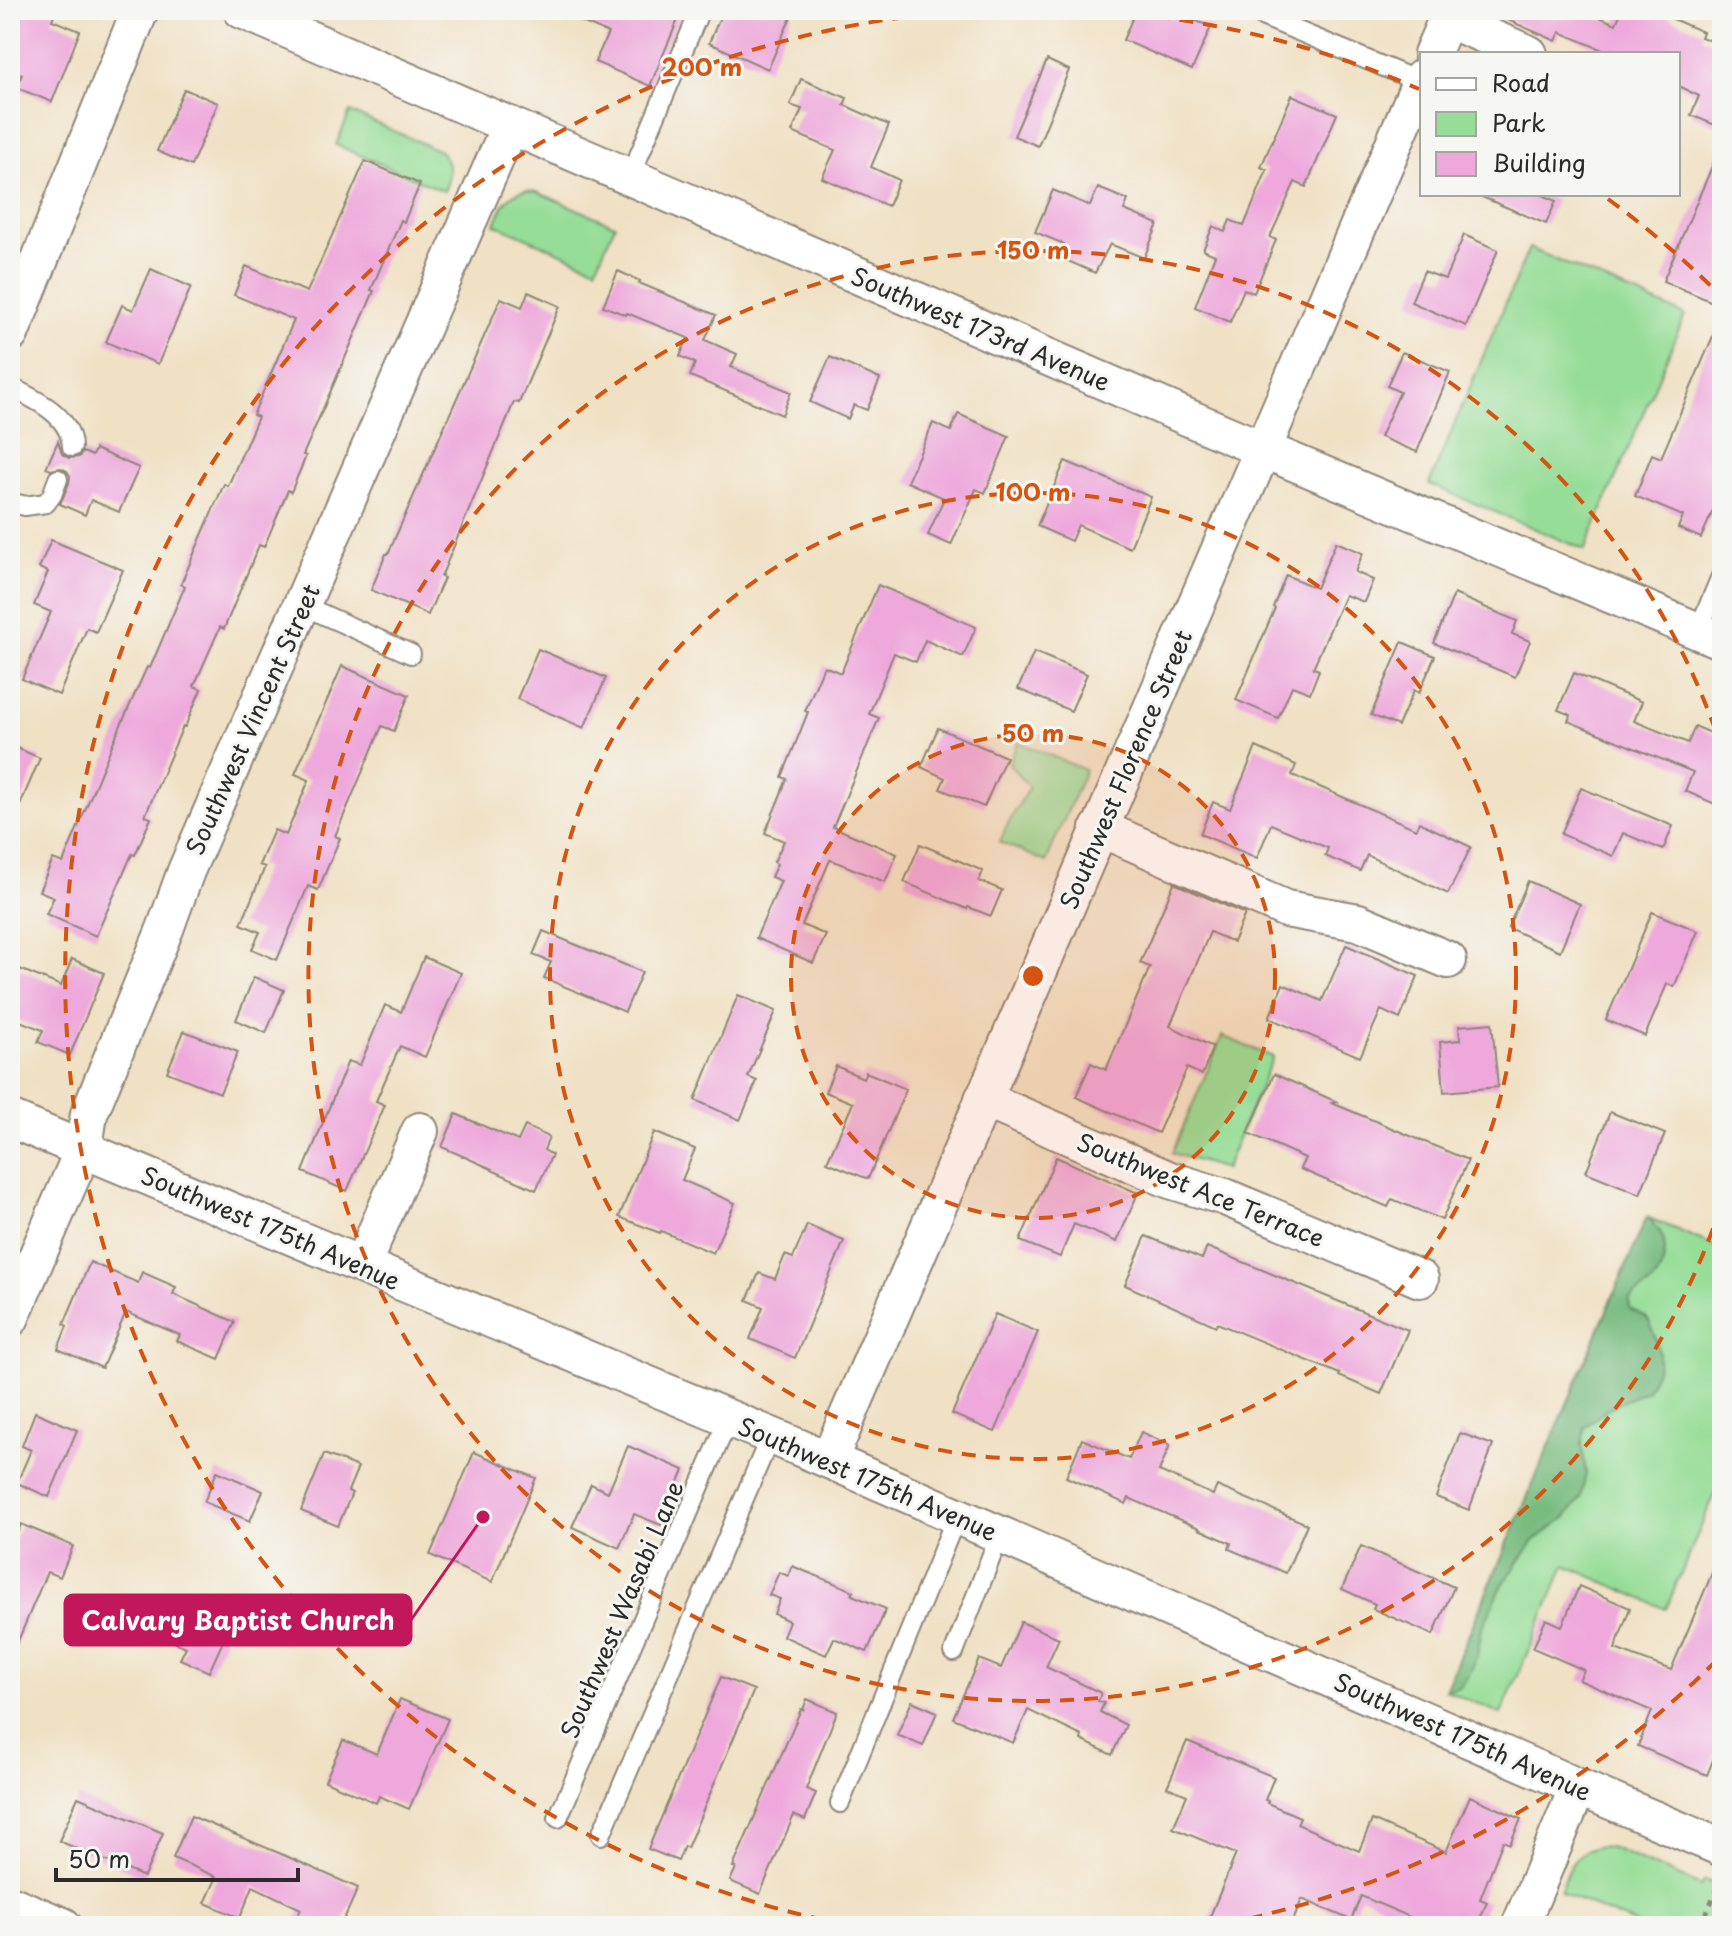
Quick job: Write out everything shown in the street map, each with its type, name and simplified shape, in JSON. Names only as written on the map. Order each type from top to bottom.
[{"type":"street","points":[[10,334],[140,10]]},
{"type":"street","name":"Southwest 173rd Avenue","points":[[242,10],[1263,450],[1710,636]]},
{"type":"street","points":[[1449,15],[1525,52]]},
{"type":"street","name":"Southwest Florence Street","points":[[1433,52],[1449,15]]},
{"type":"street","name":"Southwest Florence Street","points":[[829,1460],[1420,83]]},
{"type":"street","name":"Southwest Vincent Street","points":[[10,1319],[84,1148],[89,1114],[186,871],[510,125]]},
{"type":"street","points":[[1099,828],[1286,909],[1358,922],[1448,960]]},
{"type":"street","name":"Southwest Ace Terrace","points":[[983,1099],[1170,1180],[1225,1197],[1420,1279]]},
{"type":"street","name":"Southwest 175th Avenue","points":[[10,1119],[771,1435],[1722,1848]]},
{"type":"street","points":[[362,1265],[420,1131]]},
{"type":"street","points":[[1520,1926],[1578,1787]]},
{"type":"street","points":[[10,1904],[63,1926]]},
{"type":"lane","points":[[630,177],[700,10]]},
{"type":"lane","points":[[1254,10],[1262,16],[1420,69]]},
{"type":"lane","points":[[10,387],[55,414],[66,425],[72,437],[72,447]]},
{"type":"lane","points":[[10,502],[25,506],[46,503],[58,479]]},
{"type":"lane","points":[[1710,636],[1722,574]]},
{"type":"lane","points":[[302,605],[411,654]]},
{"type":"lane","name":"Southwest Wasabi Lane","points":[[558,1818],[729,1418]]},
{"type":"lane","points":[[601,1835],[771,1435]]},
{"type":"lane","points":[[840,1803],[957,1515]]},
{"type":"lane","points":[[954,1652],[1000,1534]]},
{"type":"path","points":[[1701,1926],[1722,1877]]},
{"type":"green space","points":[[350,112],[440,151],[449,170],[444,191],[336,145]]},
{"type":"green space","points":[[526,190],[615,225],[596,268],[495,224],[509,198]]},
{"type":"green space","points":[[1529,248],[1685,315],[1585,550],[1429,484]]},
{"type":"green space","points":[[1018,742],[1085,770],[1046,862],[1000,842],[1029,787],[1009,764]]},
{"type":"green space","points":[[1222,1036],[1273,1057],[1225,1169],[1172,1153]]},
{"type":"green space","points":[[1647,1217],[1722,1249],[1722,1477],[1666,1609],[1565,1565],[1501,1714],[1445,1690]]},
{"type":"green space","points":[[1647,1217],[1663,1239],[1665,1255],[1656,1278],[1629,1300],[1630,1309],[1647,1318],[1654,1332],[1659,1353],[1657,1370],[1647,1390],[1607,1409],[1585,1427],[1582,1444],[1586,1473],[1581,1498],[1566,1517],[1534,1541],[1503,1584],[1482,1628],[1470,1673],[1460,1687],[1445,1690]]},
{"type":"green space","points":[[1601,1846],[1701,1886],[1705,1880],[1722,1887],[1722,1911],[1708,1926],[1639,1926],[1560,1892],[1573,1862],[1591,1848]]},
{"type":"building","points":[[10,10],[56,10],[52,20],[80,31],[52,102],[17,88],[22,74],[10,70]]},
{"type":"building","points":[[553,10],[682,10],[650,86],[595,62],[608,33]]},
{"type":"building","points":[[723,10],[794,10],[768,69],[709,43]]},
{"type":"building","points":[[1136,10],[1171,10],[1211,27],[1192,70],[1123,40]]},
{"type":"building","points":[[1485,10],[1582,10],[1616,24],[1622,10],[1652,10],[1703,32],[1701,37],[1721,45],[1722,42],[1722,128],[1691,115],[1699,96],[1680,87],[1680,52],[1607,52],[1560,32],[1556,41]]},
{"type":"building","points":[[1047,60],[1069,70],[1038,146],[1014,136]]},
{"type":"building","points":[[801,79],[847,98],[844,105],[889,125],[871,167],[899,180],[888,206],[822,178],[835,150],[792,132],[802,109],[790,105]]},
{"type":"building","points":[[184,89],[218,103],[191,166],[157,151]]},
{"type":"building","points":[[1292,95],[1337,114],[1306,187],[1295,182],[1270,237],[1276,240],[1254,293],[1244,289],[1230,322],[1195,307],[1215,255],[1203,250],[1213,226],[1225,232],[1230,220],[1244,226],[1267,170],[1261,167]]},
{"type":"building","points":[[1722,143],[1722,306],[1663,281]]},
{"type":"building","points":[[365,161],[420,184],[371,290],[374,291],[303,455],[306,456],[291,492],[288,490],[264,547],[259,545],[224,629],[220,627],[194,686],[201,689],[145,816],[151,818],[96,936],[46,914],[54,897],[39,891],[53,859],[63,863],[112,745],[147,667],[150,668],[185,586],[181,584],[224,484],[228,486],[258,417],[253,415],[294,320],[234,295],[246,266],[307,292]]},
{"type":"building","points":[[1098,188],[1128,200],[1124,210],[1158,224],[1144,258],[1110,244],[1095,273],[1059,257],[1064,244],[1035,232],[1053,190],[1090,206]]},
{"type":"building","points":[[1480,196],[1545,196],[1556,201],[1546,224]]},
{"type":"building","points":[[1464,235],[1498,250],[1466,326],[1411,302],[1424,271],[1445,279]]},
{"type":"building","points":[[151,269],[191,287],[158,364],[106,342],[122,305],[133,310]]},
{"type":"building","points":[[618,271],[716,315],[705,340],[737,354],[731,367],[791,392],[782,415],[690,376],[695,363],[680,356],[688,338],[603,306]]},
{"type":"building","points":[[528,292],[560,306],[519,403],[514,402],[428,615],[371,590],[501,298],[522,307]]},
{"type":"building","points":[[1722,315],[1722,490],[1701,538],[1678,528],[1683,516],[1635,496],[1652,454],[1661,458]]},
{"type":"building","points":[[1402,352],[1450,372],[1417,452],[1380,437],[1400,392],[1387,386]]},
{"type":"building","points":[[830,357],[880,379],[867,410],[854,405],[848,419],[810,402]]},
{"type":"building","points":[[958,414],[1009,436],[985,493],[976,489],[951,545],[928,535],[944,498],[907,482],[933,423],[951,431]]},
{"type":"building","points":[[58,441],[62,454],[69,458],[79,457],[83,452],[92,456],[95,449],[139,468],[119,512],[91,500],[85,515],[60,504],[70,476],[61,468],[46,468]]},
{"type":"building","points":[[1065,461],[1151,497],[1130,548],[1078,525],[1071,541],[1037,526]]},
{"type":"building","points":[[51,540],[123,570],[96,632],[87,628],[59,695],[22,679],[51,612],[34,605],[48,572],[39,568]]},
{"type":"building","points":[[1336,542],[1363,553],[1355,572],[1373,580],[1364,602],[1345,595],[1313,668],[1319,670],[1310,693],[1292,686],[1278,718],[1236,700],[1286,575],[1316,588]]},
{"type":"building","points":[[878,585],[976,627],[963,657],[925,640],[916,662],[894,653],[869,714],[879,718],[833,827],[897,854],[885,882],[830,860],[802,925],[826,935],[813,963],[756,938],[781,881],[771,877],[784,841],[765,833],[787,779],[782,777],[808,712],[805,711],[824,666],[841,673]]},
{"type":"building","points":[[1454,594],[1517,621],[1512,634],[1530,641],[1515,677],[1434,643]]},
{"type":"building","points":[[1402,642],[1435,656],[1419,693],[1414,690],[1398,726],[1371,715]]},
{"type":"building","points":[[538,649],[606,678],[584,728],[517,699]]},
{"type":"building","points":[[1034,652],[1087,674],[1071,711],[1018,689]]},
{"type":"building","points":[[342,666],[409,695],[394,731],[382,726],[335,836],[340,838],[318,890],[308,886],[277,960],[252,949],[260,932],[241,924],[265,867],[259,865],[274,830],[286,835],[309,780],[295,774]]},
{"type":"building","points":[[1574,673],[1642,702],[1634,721],[1688,743],[1695,726],[1722,738],[1722,807],[1685,791],[1693,772],[1568,721],[1571,715],[1558,710]]},
{"type":"building","points":[[938,728],[1006,757],[984,807],[940,789],[945,778],[921,767]]},
{"type":"building","points":[[10,745],[40,758],[10,829]]},
{"type":"building","points":[[1256,747],[1296,765],[1292,775],[1416,829],[1419,822],[1471,847],[1448,894],[1367,855],[1360,871],[1325,856],[1328,848],[1271,824],[1257,858],[1200,834],[1213,802],[1230,809]]},
{"type":"building","points":[[1581,788],[1673,826],[1663,850],[1623,833],[1613,856],[1561,834]]},
{"type":"building","points":[[920,844],[983,871],[979,881],[1002,890],[991,916],[904,882]]},
{"type":"building","points":[[1528,881],[1580,904],[1560,951],[1508,928]]},
{"type":"building","points":[[1174,883],[1245,914],[1233,942],[1210,932],[1170,1026],[1213,1047],[1202,1075],[1187,1068],[1158,1133],[1076,1097],[1091,1063],[1106,1070],[1150,967],[1140,963]]},
{"type":"building","points":[[1652,912],[1698,931],[1674,987],[1667,984],[1645,1036],[1606,1020]]},
{"type":"building","points":[[543,931],[642,972],[625,1012],[544,978],[551,962],[533,955]]},
{"type":"building","points":[[1346,945],[1418,976],[1400,1019],[1381,1010],[1360,1057],[1269,1018],[1283,984],[1322,1001]]},
{"type":"building","points":[[424,957],[461,973],[425,1057],[400,1046],[376,1101],[385,1105],[347,1191],[303,1172],[348,1061],[360,1065],[385,1005],[401,1012]]},
{"type":"building","points":[[72,959],[104,973],[70,1055],[38,1042],[43,1030],[17,1020],[19,1015],[10,1011],[10,965],[61,986]]},
{"type":"building","points":[[254,977],[284,990],[266,1033],[236,1020]]},
{"type":"building","points":[[738,995],[776,1011],[748,1077],[757,1081],[740,1120],[695,1100]]},
{"type":"building","points":[[1492,1023],[1498,1087],[1444,1092],[1440,1042],[1460,1040],[1459,1026]]},
{"type":"building","points":[[184,1031],[238,1052],[220,1093],[167,1072]]},
{"type":"building","points":[[836,1066],[863,1078],[866,1072],[906,1089],[868,1179],[827,1162],[853,1103],[825,1092]]},
{"type":"building","points":[[1274,1074],[1337,1102],[1332,1103],[1468,1160],[1442,1220],[1392,1199],[1388,1207],[1300,1169],[1305,1158],[1248,1133]]},
{"type":"building","points":[[1610,1112],[1665,1134],[1640,1194],[1586,1172]]},
{"type":"building","points":[[456,1114],[518,1141],[525,1126],[549,1137],[544,1150],[552,1155],[536,1190],[442,1147]]},
{"type":"building","points":[[654,1132],[695,1149],[682,1180],[735,1203],[713,1253],[619,1217]]},
{"type":"building","points":[[1056,1157],[1138,1193],[1117,1242],[1074,1224],[1060,1257],[1020,1241]]},
{"type":"building","points":[[807,1225],[844,1241],[795,1358],[750,1339],[763,1307],[747,1300],[759,1273],[775,1279],[785,1255],[793,1258]]},
{"type":"building","points":[[1146,1236],[1202,1259],[1207,1247],[1408,1330],[1381,1394],[1125,1285]]},
{"type":"building","points":[[90,1262],[138,1283],[142,1272],[176,1287],[173,1294],[235,1322],[219,1359],[177,1341],[180,1335],[126,1312],[102,1368],[58,1349],[67,1326],[64,1324]]},
{"type":"building","points":[[995,1314],[1038,1332],[995,1432],[952,1414]]},
{"type":"building","points":[[35,1412],[77,1430],[49,1497],[17,1483],[31,1450],[22,1446]]},
{"type":"building","points":[[1141,1432],[1170,1445],[1159,1471],[1213,1495],[1217,1486],[1307,1524],[1286,1573],[1229,1549],[1231,1543],[1199,1528],[1129,1498],[1126,1504],[1066,1477],[1082,1439],[1129,1459]]},
{"type":"building","points":[[1460,1433],[1493,1445],[1469,1510],[1436,1497]]},
{"type":"building","points":[[628,1446],[684,1470],[661,1525],[634,1514],[619,1548],[572,1527],[591,1484],[608,1492]]},
{"type":"building","points":[[474,1452],[536,1478],[492,1582],[430,1555]]},
{"type":"building","points":[[324,1454],[358,1467],[348,1491],[352,1493],[338,1526],[301,1511]]},
{"type":"building","points":[[217,1471],[263,1491],[250,1521],[204,1502]]},
{"type":"building","points":[[21,1524],[73,1546],[60,1577],[47,1572],[10,1660],[10,1550]]},
{"type":"building","points":[[1361,1546],[1454,1587],[1433,1635],[1373,1609],[1375,1604],[1342,1589]]},
{"type":"building","points":[[1721,1552],[1722,1737],[1707,1775],[1638,1746],[1652,1711],[1579,1680],[1584,1670],[1533,1648],[1546,1619],[1562,1626],[1579,1586],[1630,1608],[1615,1649],[1671,1670]]},
{"type":"building","points":[[792,1566],[854,1591],[852,1595],[886,1609],[867,1652],[834,1638],[826,1655],[783,1636],[789,1621],[774,1614],[780,1599],[769,1595],[779,1572],[788,1576]]},
{"type":"building","points":[[187,1606],[230,1626],[209,1672],[180,1659],[186,1647],[172,1641]]},
{"type":"building","points":[[1021,1622],[1059,1638],[1046,1667],[1101,1693],[1098,1701],[1104,1703],[1100,1712],[1126,1725],[1112,1755],[1081,1740],[1082,1736],[1028,1710],[1013,1743],[953,1718],[979,1659],[1001,1668]]},
{"type":"building","points":[[721,1677],[754,1690],[687,1848],[684,1846],[678,1861],[648,1849]]},
{"type":"building","points":[[400,1699],[448,1719],[409,1809],[379,1796],[376,1803],[325,1781],[343,1740],[377,1754]]},
{"type":"building","points":[[807,1699],[837,1712],[806,1789],[816,1793],[805,1820],[794,1815],[760,1894],[730,1881],[736,1868],[733,1867]]},
{"type":"building","points":[[912,1701],[937,1712],[923,1746],[897,1735]]},
{"type":"building","points":[[1187,1741],[1274,1777],[1265,1800],[1267,1803],[1300,1817],[1297,1824],[1359,1851],[1372,1820],[1446,1852],[1470,1796],[1521,1819],[1510,1844],[1503,1841],[1480,1899],[1487,1902],[1477,1926],[1431,1926],[1361,1896],[1351,1920],[1302,1899],[1291,1926],[1206,1926],[1236,1854],[1173,1828],[1187,1795],[1167,1787]]},
{"type":"building","points":[[78,1797],[163,1833],[144,1877],[59,1841]]},
{"type":"building","points":[[191,1816],[358,1888],[341,1926],[293,1926],[301,1909],[253,1886],[240,1918],[205,1903],[217,1877],[173,1858]]},
{"type":"place","name":"Calvary Baptist Church","points":[[483,1517]]}]
